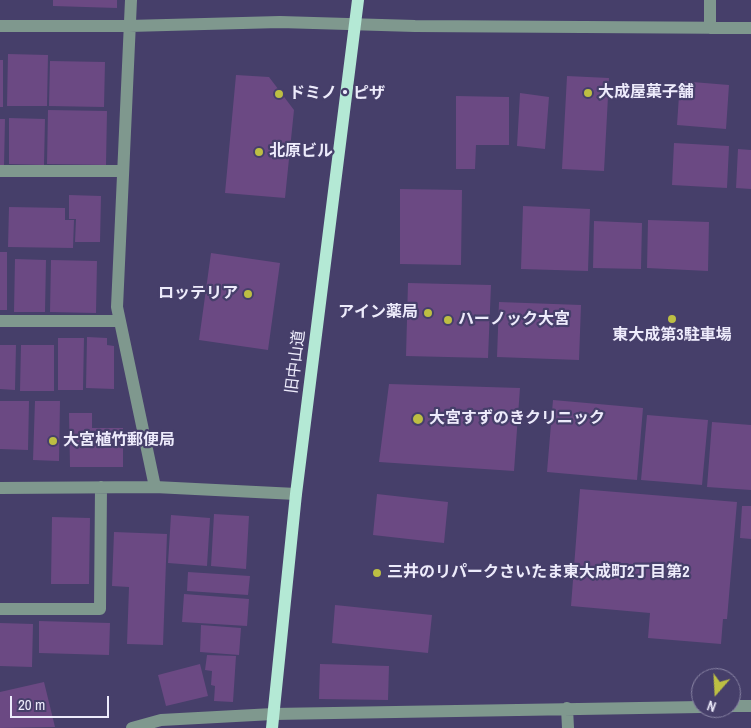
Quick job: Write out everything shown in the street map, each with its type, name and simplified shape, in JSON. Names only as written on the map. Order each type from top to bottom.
[{"type":"main road","name":"旧中山道","points":[[272,728],[296,494],[358,0]]},
{"type":"street","points":[[131,0],[117,307],[155,487]]},
{"type":"street","points":[[710,0],[710,28]]},
{"type":"street","points":[[0,26],[129,26],[280,22],[751,28]]},
{"type":"street","points":[[0,171],[123,171]]},
{"type":"street","points":[[0,321],[120,321]]},
{"type":"street","points":[[0,609],[100,609],[101,487]]},
{"type":"street","points":[[0,488],[155,487],[296,494]]},
{"type":"street","points":[[132,728],[161,720],[273,714],[691,707]]},
{"type":"street","points":[[567,708],[568,728]]},
{"type":"building","points":[[53,0],[117,0],[117,8],[53,6]]},
{"type":"building","points":[[8,54],[48,55],[47,106],[7,106]]},
{"type":"building","points":[[0,60],[3,60],[3,107],[0,107]]},
{"type":"building","points":[[50,61],[105,62],[104,107],[49,106]]},
{"type":"building","name":"北原ビル","points":[[236,75],[269,77],[294,110],[285,198],[225,193]]},
{"type":"building","points":[[567,76],[609,78],[604,171],[562,169]]},
{"type":"building","points":[[680,81],[729,85],[726,129],[677,125]]},
{"type":"building","points":[[520,93],[549,97],[545,149],[517,146]]},
{"type":"building","points":[[456,96],[509,97],[509,145],[476,145],[475,169],[456,169]]},
{"type":"building","points":[[48,110],[107,111],[106,165],[47,164]]},
{"type":"building","points":[[9,118],[45,119],[44,165],[9,164]]},
{"type":"building","points":[[0,119],[5,119],[4,166],[0,166]]},
{"type":"building","points":[[674,143],[729,146],[727,188],[672,185]]},
{"type":"building","points":[[738,149],[751,150],[751,189],[736,188]]},
{"type":"building","points":[[400,189],[462,190],[461,265],[400,264]]},
{"type":"building","points":[[69,195],[101,196],[100,242],[75,242],[76,219],[69,219]]},
{"type":"building","points":[[523,206],[590,209],[588,271],[521,269]]},
{"type":"building","points":[[9,207],[65,208],[65,220],[74,220],[73,248],[8,247]]},
{"type":"building","points":[[648,220],[709,222],[708,271],[647,268]]},
{"type":"building","points":[[594,221],[642,223],[641,269],[593,268]]},
{"type":"building","points":[[0,252],[7,252],[7,310],[0,310]]},
{"type":"building","points":[[211,253],[280,263],[268,350],[199,340]]},
{"type":"building","points":[[15,259],[46,260],[45,312],[14,312]]},
{"type":"building","points":[[51,260],[97,261],[96,313],[50,312]]},
{"type":"building","name":"ハーノック大宮","points":[[408,283],[491,285],[488,358],[406,356]]},
{"type":"building","points":[[499,302],[581,305],[579,360],[497,357]]},
{"type":"building","points":[[87,337],[107,338],[107,345],[114,346],[114,389],[86,388]]},
{"type":"building","points":[[58,338],[84,338],[83,390],[58,390]]},
{"type":"building","points":[[0,345],[16,345],[15,390],[0,389]]},
{"type":"building","points":[[21,345],[54,345],[54,391],[20,391]]},
{"type":"building","points":[[389,384],[520,388],[514,471],[379,462]]},
{"type":"building","points":[[553,400],[643,408],[637,480],[547,472]]},
{"type":"building","points":[[0,401],[29,401],[28,450],[0,449]]},
{"type":"building","points":[[35,401],[60,401],[59,461],[33,460]]},
{"type":"building","points":[[69,413],[92,413],[92,428],[123,428],[123,467],[70,467]]},
{"type":"building","points":[[647,415],[708,420],[702,485],[641,480]]},
{"type":"building","points":[[712,422],[751,425],[751,490],[707,487]]},
{"type":"building","points":[[580,489],[737,502],[727,619],[723,619],[721,644],[648,638],[650,613],[571,606]]},
{"type":"building","points":[[377,494],[448,502],[444,543],[373,535]]},
{"type":"building","points":[[742,506],[751,506],[751,539],[740,538]]},
{"type":"building","points":[[214,514],[249,516],[246,569],[211,566]]},
{"type":"building","points":[[171,515],[210,518],[207,566],[168,563]]},
{"type":"building","points":[[52,517],[90,518],[89,584],[51,584]]},
{"type":"building","points":[[114,532],[167,534],[163,645],[127,644],[129,587],[112,586]]},
{"type":"building","points":[[188,572],[250,576],[248,595],[187,591]]},
{"type":"building","points":[[184,594],[249,599],[247,626],[182,622]]},
{"type":"building","points":[[335,605],[432,615],[428,653],[332,643]]},
{"type":"building","points":[[39,621],[110,623],[109,655],[39,653]]},
{"type":"building","points":[[0,623],[33,624],[32,667],[0,666]]},
{"type":"building","points":[[201,625],[241,628],[239,655],[200,652]]},
{"type":"building","points":[[207,655],[236,656],[233,702],[214,701],[215,686],[211,685],[212,671],[205,670]]},
{"type":"building","points":[[200,664],[208,696],[166,706],[158,675]]},
{"type":"building","points":[[320,664],[389,666],[388,700],[319,699]]},
{"type":"building","points":[[44,682],[55,727],[0,728],[0,692]]},
{"type":"place","name":"大成屋菓子舗","points":[[588,93]]},
{"type":"place","name":"ドミノ・ピザ","points":[[279,94]]},
{"type":"place","name":"北原ビル","points":[[259,152]]},
{"type":"place","name":"ロッテリア","points":[[248,294]]},
{"type":"place","name":"アイン薬局","points":[[428,313]]},
{"type":"place","name":"東大成第3駐車場","points":[[672,319]]},
{"type":"place","name":"ハーノック大宮","points":[[448,320]]},
{"type":"place","name":"大宮すずのきクリニック","points":[[418,419]]},
{"type":"place","name":"大宮植竹郵便局","points":[[53,441]]},
{"type":"place","name":"三井のリパークさいたま東大成町2丁目第2","points":[[377,573]]}]
